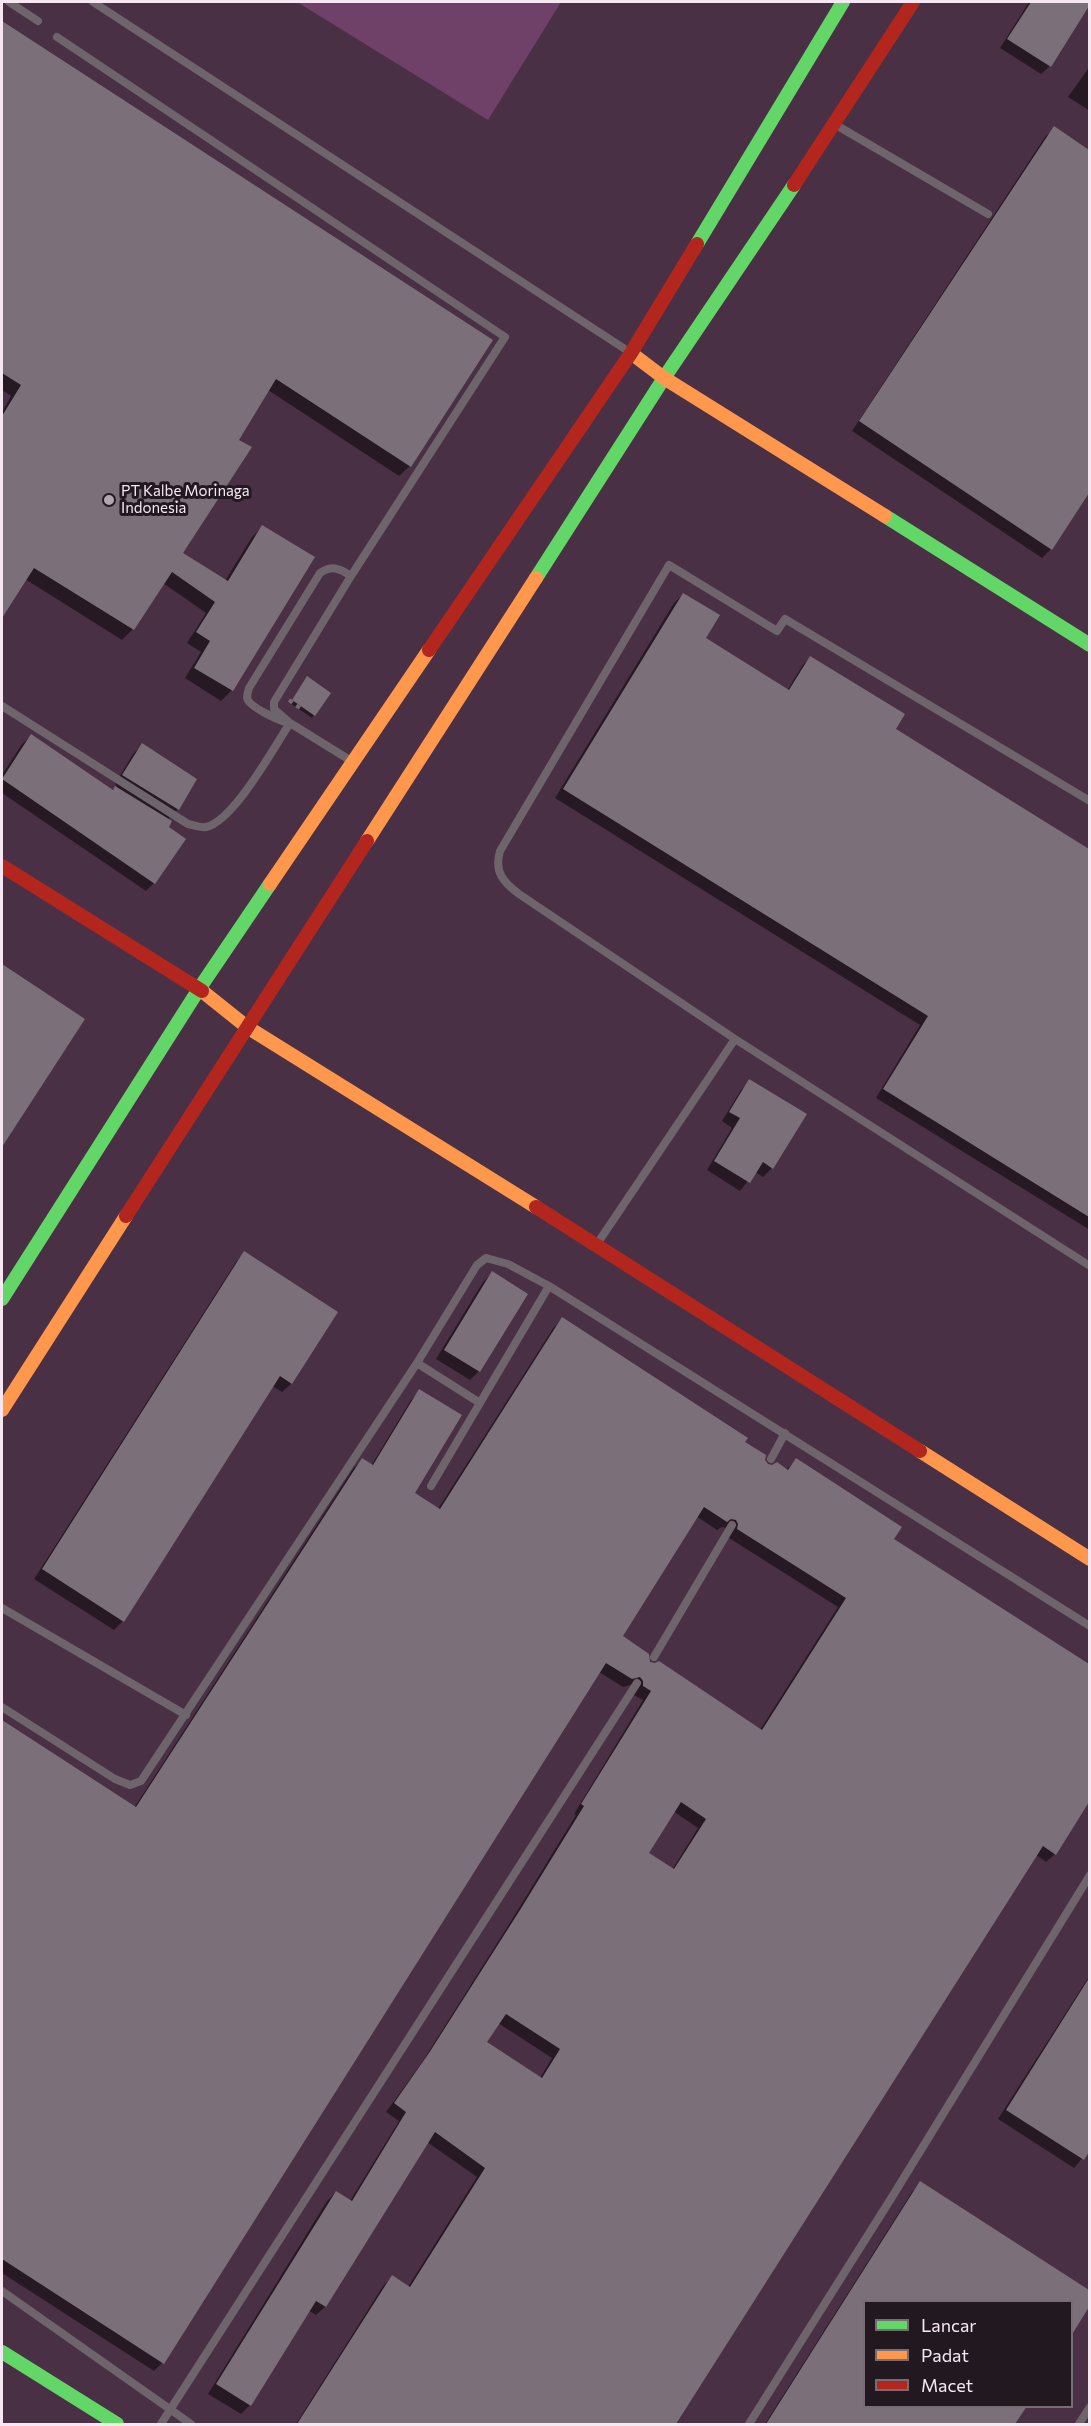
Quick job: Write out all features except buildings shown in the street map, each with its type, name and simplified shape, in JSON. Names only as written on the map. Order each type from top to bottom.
[{"type":"street","points":[[2,1299],[199,989],[631,353],[843,2]]},
{"type":"street","points":[[2,1410],[664,378],[835,124],[913,2]]},
{"type":"street","points":[[631,353],[664,378],[1089,645]]},
{"type":"street","points":[[2,866],[199,989],[247,1027],[596,1245],[1089,1559]]},
{"type":"street","points":[[2,2352],[117,2424]]},
{"type":"lane","points":[[9,2],[38,21]]},
{"type":"lane","points":[[93,2],[631,353]]},
{"type":"lane","points":[[57,37],[505,337],[351,576],[274,702],[274,709],[290,723],[354,763]]},
{"type":"lane","points":[[835,124],[988,214]]},
{"type":"lane","points":[[1089,801],[785,619],[777,631],[669,565],[500,851],[497,863],[499,876],[519,894],[735,1039],[1089,1266]]},
{"type":"lane","points":[[290,723],[274,719],[248,701],[249,688],[320,573],[331,567],[340,569],[351,576]]},
{"type":"lane","points":[[2,706],[188,824],[206,827],[226,815],[245,792],[290,723]]},
{"type":"lane","points":[[596,1245],[735,1039]]},
{"type":"lane","points":[[2,1707],[115,1779],[130,1785],[141,1781],[417,1362],[477,1265],[486,1258],[508,1264],[549,1286],[1089,1626]]},
{"type":"lane","points":[[430,1486],[549,1286]]},
{"type":"lane","points":[[417,1362],[480,1403]]},
{"type":"lane","points":[[771,1459],[785,1433]]},
{"type":"lane","points":[[654,1657],[732,1526]]},
{"type":"lane","points":[[2,1608],[186,1715]]},
{"type":"lane","points":[[161,2424],[637,1683]]},
{"type":"lane","points":[[749,2424],[892,2198],[1089,1875]]},
{"type":"lane","points":[[2,2291],[191,2424]]},
{"type":"lane","points":[[1078,2424],[1089,2407]]},
{"type":"shaded area","points":[[2,2],[1089,2],[1089,2424],[2,2424]]},
{"type":"shaded area","points":[[297,2],[561,2],[488,120]]},
{"type":"traffic: fast","points":[[697,244],[843,2]]},
{"type":"traffic: fast","points":[[536,578],[664,378],[794,185]]},
{"type":"traffic: fast","points":[[885,516],[1090,645]]},
{"type":"traffic: fast","points":[[2,1299],[199,989],[270,884]]},
{"type":"traffic: fast","points":[[2,2352],[117,2424]]},
{"type":"traffic: slow","points":[[631,353],[664,378],[885,516]]},
{"type":"traffic: slow","points":[[367,841],[536,578]]},
{"type":"traffic: slow","points":[[270,884],[429,650]]},
{"type":"traffic: slow","points":[[202,991],[247,1027],[536,1207]]},
{"type":"traffic: slow","points":[[2,1410],[126,1216]]},
{"type":"traffic: slow","points":[[920,1451],[1090,1559]]},
{"type":"traffic: jam","points":[[794,185],[913,2]]},
{"type":"traffic: jam","points":[[429,650],[631,353],[697,244]]},
{"type":"traffic: jam","points":[[126,1216],[367,841]]},
{"type":"traffic: jam","points":[[2,866],[202,991]]},
{"type":"traffic: jam","points":[[536,1207],[920,1451]]},
{"type":"place","name":"PT Kalbe Morinaga Indonesia","points":[[109,500]]}]
